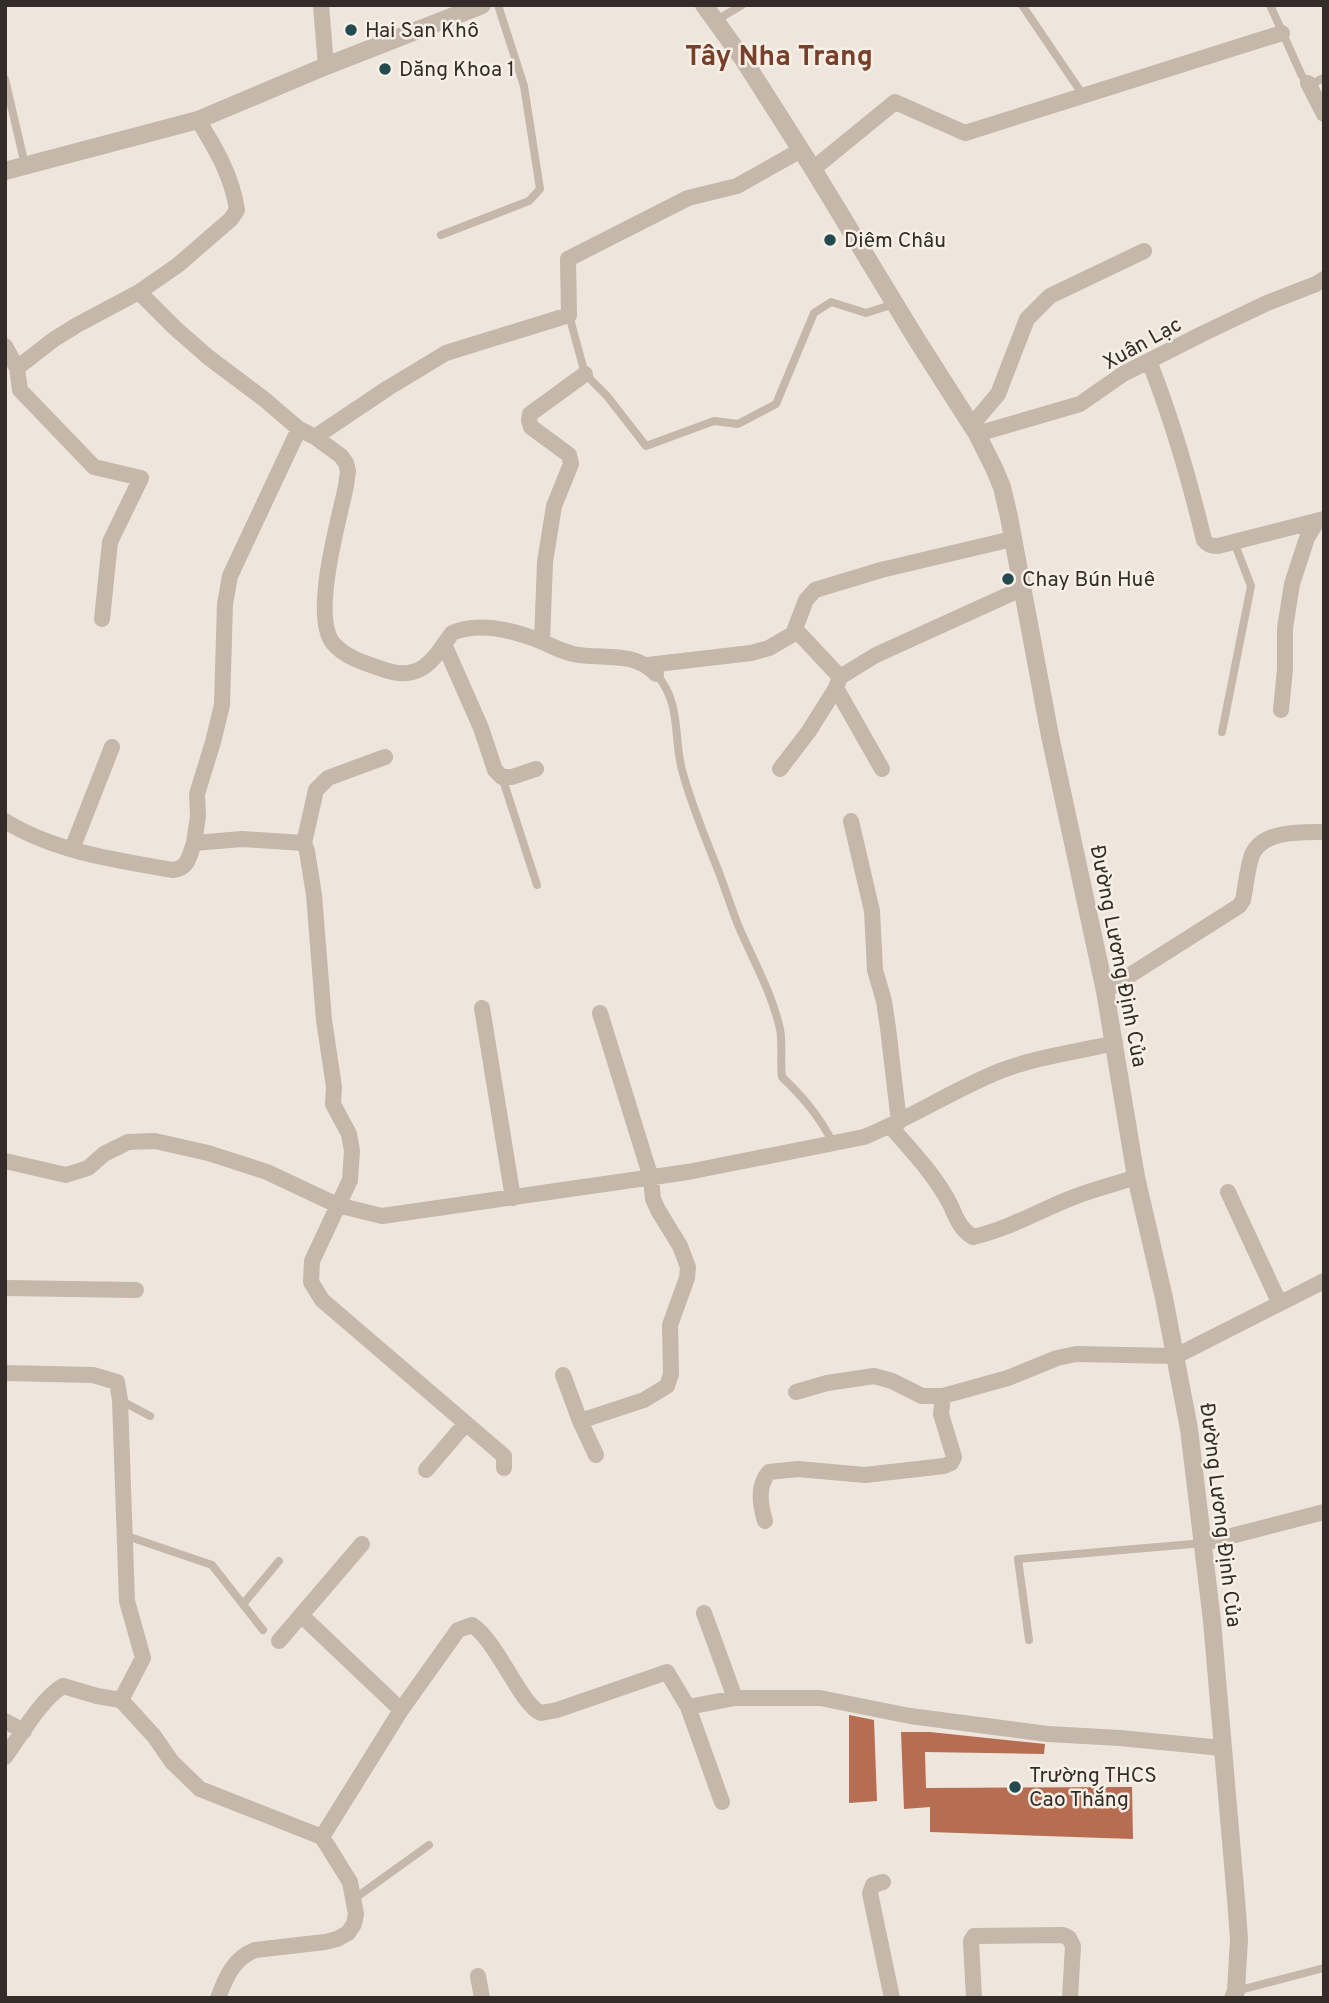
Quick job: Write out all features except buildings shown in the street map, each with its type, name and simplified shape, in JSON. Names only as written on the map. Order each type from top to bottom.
[{"type":"street","points":[[321,5],[326,66]]},
{"type":"street","points":[[5,171],[198,120],[482,5]]},
{"type":"street","name":"Đường Lương Định Của","points":[[704,5],[743,59],[813,169],[974,430],[1002,487],[1050,736],[1105,991],[1136,1177],[1189,1429],[1212,1621],[1238,1926],[1234,1994]]},
{"type":"street","points":[[813,169],[895,102],[965,132],[1282,33]]},
{"type":"street","points":[[1316,80],[1324,114]]},
{"type":"street","points":[[17,368],[53,340],[139,292],[187,257],[231,219],[237,210],[231,183],[224,164],[198,120]]},
{"type":"street","points":[[315,438],[388,388],[446,353],[569,315],[568,259],[688,198],[737,186],[801,150]]},
{"type":"street","points":[[974,430],[998,394],[1027,319],[1050,296],[1144,251]]},
{"type":"street","name":"Xuân Lạc","points":[[974,430],[1080,404],[1123,374],[1238,316],[1324,279]]},
{"type":"street","points":[[139,292],[175,328],[299,429],[341,456],[346,463],[348,471],[326,582],[328,636],[339,649],[357,660],[388,671],[416,673],[425,668],[452,633],[483,628],[501,630],[542,642],[561,651],[582,656],[608,656],[652,670],[751,653],[793,634],[802,607],[810,593],[815,590],[881,570],[1012,539]]},
{"type":"street","points":[[5,346],[17,368],[20,390],[94,467],[141,478],[110,542],[102,618]]},
{"type":"street","points":[[1149,361],[1186,468],[1203,540],[1211,546],[1320,520]]},
{"type":"street","points":[[542,642],[545,562],[554,506],[571,464],[569,455],[531,426],[529,420],[534,409],[585,374]]},
{"type":"street","points":[[5,821],[34,837],[72,849],[173,870],[187,864],[194,843],[198,816],[197,794],[222,705],[225,604],[230,576],[299,429]]},
{"type":"street","points":[[1281,710],[1285,669],[1284,628],[1292,583],[1307,538],[1320,520]]},
{"type":"street","points":[[780,769],[809,731],[838,682],[876,654],[1021,589]]},
{"type":"street","points":[[796,630],[838,682],[882,769]]},
{"type":"street","points":[[444,644],[481,728],[495,770],[502,776],[512,777],[536,769]]},
{"type":"street","points":[[72,849],[112,747]]},
{"type":"street","points":[[385,757],[328,778],[321,784],[316,790],[304,843],[314,895],[324,1020],[334,1087],[333,1104],[349,1134],[352,1151],[350,1180],[312,1261],[311,1282],[321,1300],[504,1456],[504,1468]]},
{"type":"street","points":[[851,821],[872,911],[875,970],[888,1028],[895,1124],[945,1194],[966,1233],[973,1237],[985,1234],[1074,1197],[1136,1177]]},
{"type":"street","points":[[1105,991],[1239,906],[1243,900],[1252,854],[1267,840],[1283,834],[1324,832]]},
{"type":"street","points":[[194,843],[242,839],[304,843]]},
{"type":"street","points":[[482,1009],[513,1198]]},
{"type":"street","points":[[580,1421],[644,1400],[667,1386],[671,1374],[670,1325],[687,1278],[688,1267],[680,1246],[653,1199],[651,1178],[600,1013]]},
{"type":"street","points":[[5,1161],[66,1175],[88,1168],[104,1154],[128,1142],[155,1140],[267,1172],[337,1205],[383,1216],[688,1172],[864,1137],[999,1072],[1036,1059],[1115,1043]]},
{"type":"street","points":[[1228,1192],[1279,1302]]},
{"type":"street","points":[[796,1392],[827,1383],[874,1376],[922,1395],[943,1396],[1008,1378],[1057,1358],[1076,1354],[1175,1356],[1324,1281]]},
{"type":"street","points":[[5,1288],[136,1290]]},
{"type":"street","points":[[5,1373],[93,1375],[117,1382],[120,1400],[127,1601],[143,1658],[121,1700]]},
{"type":"street","points":[[563,1376],[596,1455]]},
{"type":"street","points":[[765,1521],[760,1496],[762,1480],[769,1472],[798,1469],[865,1475],[951,1463],[954,1457],[941,1413],[943,1396]]},
{"type":"street","points":[[426,1470],[466,1423]]},
{"type":"street","points":[[1204,1543],[1324,1512]]},
{"type":"street","points":[[279,1641],[362,1544]]},
{"type":"street","points":[[704,1613],[735,1698]]},
{"type":"street","points":[[301,1615],[401,1710]]},
{"type":"street","points":[[321,1838],[401,1710],[458,1630],[472,1625],[499,1656],[536,1711],[541,1713],[667,1672],[688,1707],[722,1802]]},
{"type":"street","points":[[5,1757],[55,1691],[64,1686],[121,1700],[154,1736],[172,1762],[200,1789],[321,1838],[350,1882],[356,1914],[354,1924],[348,1933],[337,1939],[255,1950],[246,1954],[236,1961],[227,1974],[218,1998]]},
{"type":"street","points":[[688,1707],[735,1698],[820,1698],[910,1716],[1020,1730],[1223,1748]]},
{"type":"street","points":[[5,1721],[24,1731]]},
{"type":"street","points":[[883,1882],[873,1885],[870,1893],[892,1998]]},
{"type":"street","points":[[974,1998],[971,1941],[974,1936],[1063,1935],[1069,1938],[1073,1946],[1070,1998]]},
{"type":"street","points":[[478,1976],[482,1998]]},
{"type":"lane","points":[[442,235],[529,201],[540,189],[524,86],[498,5]]},
{"type":"lane","points":[[715,21],[742,5]]},
{"type":"lane","points":[[1022,5],[1083,95]]},
{"type":"lane","points":[[1270,5],[1302,76],[1316,80]]},
{"type":"lane","points":[[5,79],[25,166]]},
{"type":"lane","points":[[569,315],[585,374],[607,396],[646,446],[714,421],[738,424],[776,404],[814,313],[831,302],[866,313],[894,304]]},
{"type":"lane","points":[[1222,732],[1251,586],[1234,542]]},
{"type":"lane","points":[[652,670],[664,682],[673,707],[680,764],[688,792],[737,923],[776,1014],[781,1033],[782,1077],[808,1103],[833,1143]]},
{"type":"lane","points":[[502,776],[537,886]]},
{"type":"lane","points":[[120,1400],[150,1416]]},
{"type":"lane","points":[[124,1535],[212,1565],[263,1630]]},
{"type":"lane","points":[[1029,1640],[1018,1559],[1204,1543]]},
{"type":"lane","points":[[244,1604],[279,1561]]},
{"type":"lane","points":[[354,1899],[429,1845]]},
{"type":"lane","points":[[1234,1994],[1324,1968]]},
{"type":"place","name":"Hai San Khô","points":[[351,30]]},
{"type":"place","name":"Dăng Khoa 1","points":[[385,69]]},
{"type":"place","name":"Diêm Châu","points":[[830,240]]},
{"type":"place","name":"Chay Bún Huê","points":[[1008,579]]},
{"type":"place","name":"Trường THCS Cao Thắng","points":[[1015,1787]]},
{"type":"district","name":"Tây Nha Trang","points":[[779,55]]}]
